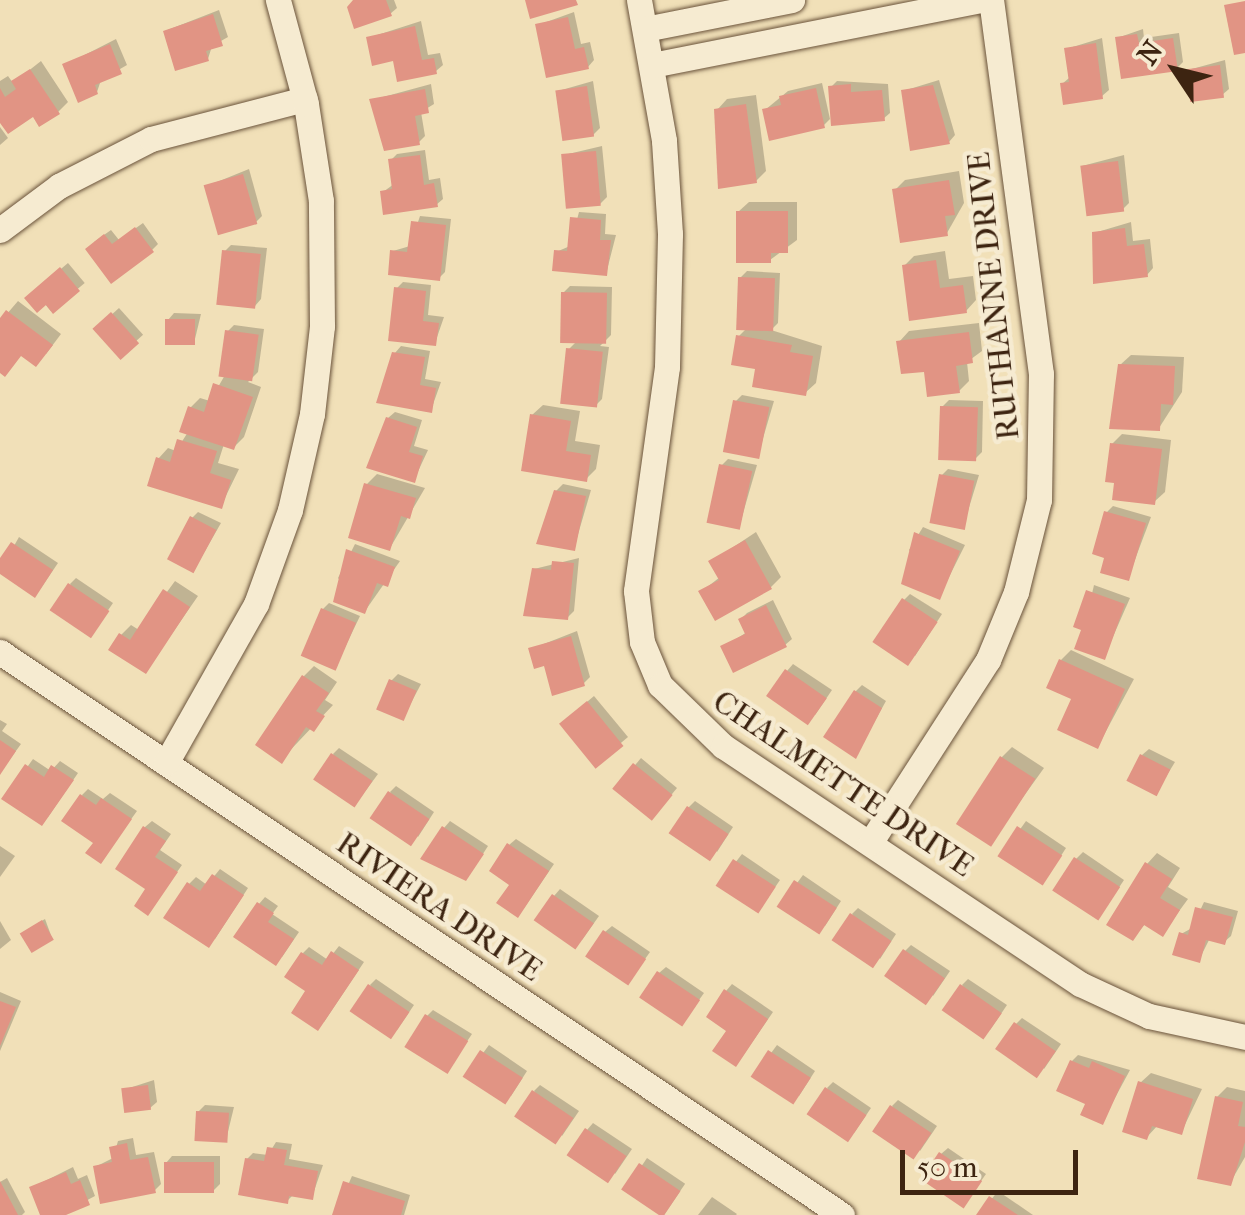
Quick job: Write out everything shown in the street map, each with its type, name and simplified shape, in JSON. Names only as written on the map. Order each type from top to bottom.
[{"type":"street","points":[[166,763],[250,618],[282,536],[307,444],[323,294],[320,201],[304,99],[278,0]]},
{"type":"street","name":"CHALMETTE DRIVE","points":[[639,0],[652,64],[668,193],[671,298],[658,448],[636,591],[642,642],[660,685],[688,718],[1098,994],[1159,1019],[1245,1037]]},
{"type":"street","points":[[645,29],[792,0]]},
{"type":"street","points":[[652,64],[980,0]]},
{"type":"street","name":"RUTHANNE DRIVE","points":[[870,844],[996,644],[1039,500],[1041,374],[991,0]]},
{"type":"street","points":[[0,230],[59,186],[134,146],[218,118],[304,99]]},
{"type":"street","name":"RIVIERA DRIVE","points":[[0,652],[814,1208],[842,1215]]},
{"type":"building","points":[[353,0],[386,0],[392,16],[354,29],[347,7]]},
{"type":"building","points":[[525,0],[576,0],[578,5],[530,19]]},
{"type":"building","points":[[1245,1],[1245,53],[1234,55],[1224,5]]},
{"type":"building","points":[[213,14],[223,46],[206,51],[209,61],[175,71],[163,31]]},
{"type":"building","points":[[568,17],[575,49],[584,47],[589,69],[546,78],[535,24]]},
{"type":"building","points":[[415,26],[422,60],[434,58],[437,74],[397,82],[393,61],[372,66],[366,37]]},
{"type":"building","points":[[1137,34],[1139,43],[1173,38],[1178,71],[1121,79],[1115,37]]},
{"type":"building","points":[[1096,43],[1103,99],[1063,105],[1060,83],[1069,82],[1064,48]]},
{"type":"building","points":[[110,44],[122,74],[95,85],[98,94],[78,103],[62,64]]},
{"type":"building","points":[[1220,65],[1224,98],[1190,102],[1186,69]]},
{"type":"building","points":[[30,69],[60,114],[39,127],[33,117],[8,134],[0,123],[0,88],[5,97],[16,89],[11,81]]},
{"type":"building","points":[[851,84],[851,92],[882,90],[885,121],[831,126],[828,86]]},
{"type":"building","points":[[933,85],[950,144],[910,151],[901,90]]},
{"type":"building","points":[[587,86],[594,137],[562,141],[555,90]]},
{"type":"building","points":[[816,88],[825,128],[769,141],[762,109],[781,105],[779,96]]},
{"type":"building","points":[[425,89],[429,113],[415,116],[420,145],[384,151],[369,99]]},
{"type":"building","points":[[746,104],[757,183],[718,189],[714,109]]},
{"type":"building","points":[[596,151],[601,206],[566,209],[561,154]]},
{"type":"building","points":[[420,155],[424,185],[434,183],[438,207],[383,215],[380,191],[392,189],[388,159]]},
{"type":"building","points":[[1118,161],[1124,212],[1086,216],[1080,166]]},
{"type":"building","points":[[243,174],[257,224],[218,235],[204,185]]},
{"type":"building","points":[[949,180],[955,215],[945,216],[948,236],[900,243],[892,189]]},
{"type":"building","points":[[736,211],[788,211],[788,253],[771,253],[771,263],[736,263]]},
{"type":"building","points":[[570,217],[601,220],[600,240],[611,240],[607,276],[552,271],[554,250],[567,251]]},
{"type":"building","points":[[411,221],[446,225],[440,281],[388,275],[390,250],[407,252]]},
{"type":"building","points":[[135,227],[154,252],[111,284],[85,249],[104,234],[112,244]]},
{"type":"building","points":[[1125,228],[1127,246],[1144,244],[1148,277],[1093,284],[1092,232]]},
{"type":"building","points":[[222,250],[261,254],[255,309],[216,305]]},
{"type":"building","points":[[936,260],[940,288],[963,285],[967,313],[909,321],[902,265]]},
{"type":"building","points":[[60,267],[80,291],[53,314],[46,305],[37,313],[24,298]]},
{"type":"building","points":[[738,277],[775,278],[773,331],[736,330]]},
{"type":"building","points":[[394,287],[426,291],[423,321],[439,323],[436,346],[388,341]]},
{"type":"building","points":[[561,292],[607,293],[606,344],[560,343]]},
{"type":"building","points":[[6,310],[53,345],[36,367],[21,356],[5,377],[0,373],[0,318]]},
{"type":"building","points":[[111,312],[139,343],[121,360],[92,329]]},
{"type":"building","points":[[165,319],[195,319],[195,345],[165,345]]},
{"type":"building","points":[[225,330],[259,335],[252,381],[218,377]]},
{"type":"building","points":[[969,332],[973,363],[956,366],[960,393],[927,397],[924,372],[901,374],[896,341]]},
{"type":"building","points":[[736,335],[792,345],[790,352],[813,356],[806,396],[752,387],[755,369],[731,365]]},
{"type":"building","points":[[566,348],[603,352],[597,408],[560,404]]},
{"type":"building","points":[[392,352],[425,357],[420,385],[436,388],[432,413],[376,403]]},
{"type":"building","points":[[1118,364],[1175,366],[1173,405],[1161,404],[1160,431],[1109,429]]},
{"type":"building","points":[[213,383],[253,397],[234,450],[179,432],[188,406],[204,412]]},
{"type":"building","points":[[733,400],[769,407],[759,459],[723,452]]},
{"type":"building","points":[[940,406],[978,407],[976,461],[938,460]]},
{"type":"building","points":[[530,414],[571,421],[566,451],[591,455],[587,482],[521,471]]},
{"type":"building","points":[[386,417],[417,427],[409,452],[423,456],[415,483],[366,468]]},
{"type":"building","points":[[177,439],[217,451],[210,473],[231,480],[222,509],[147,486],[156,457],[170,462]]},
{"type":"building","points":[[1110,443],[1162,449],[1155,505],[1112,500],[1114,483],[1105,482]]},
{"type":"building","points":[[719,464],[752,471],[740,530],[707,523]]},
{"type":"building","points":[[939,474],[974,481],[965,530],[929,523]]},
{"type":"building","points":[[364,483],[416,498],[410,519],[401,516],[390,551],[348,538]]},
{"type":"building","points":[[554,490],[586,496],[575,551],[536,544]]},
{"type":"building","points":[[1104,511],[1146,523],[1129,581],[1100,573],[1104,558],[1092,554]]},
{"type":"building","points":[[190,516],[216,530],[193,573],[167,559]]},
{"type":"building","points":[[914,532],[960,551],[940,600],[901,584]]},
{"type":"building","points":[[745,540],[772,589],[715,621],[698,591],[719,580],[708,561]]},
{"type":"building","points":[[11,542],[53,570],[35,598],[0,574],[0,558]]},
{"type":"building","points":[[346,549],[395,567],[388,587],[377,583],[365,614],[333,602]]},
{"type":"building","points":[[552,561],[574,563],[568,620],[523,616],[532,568],[551,570]]},
{"type":"building","points":[[68,583],[109,611],[91,638],[50,610]]},
{"type":"building","points":[[163,589],[190,607],[146,674],[108,650],[119,633],[130,640]]},
{"type":"building","points":[[1086,590],[1125,604],[1105,660],[1074,649],[1081,630],[1073,627]]},
{"type":"building","points":[[902,598],[938,622],[908,666],[872,642]]},
{"type":"building","points":[[766,605],[787,647],[733,673],[720,646],[745,634],[738,619]]},
{"type":"building","points":[[321,608],[356,623],[336,671],[301,656]]},
{"type":"building","points":[[571,636],[585,686],[552,696],[544,666],[534,669],[528,648]]},
{"type":"building","points":[[1059,659],[1125,689],[1098,749],[1057,730],[1071,699],[1046,688]]},
{"type":"building","points":[[785,669],[827,698],[808,725],[766,696]]},
{"type":"building","points":[[302,675],[329,693],[316,711],[325,716],[314,732],[306,727],[282,764],[255,745]]},
{"type":"building","points":[[389,679],[417,691],[404,721],[376,709]]},
{"type":"building","points":[[854,690],[882,708],[856,759],[823,737]]},
{"type":"building","points":[[587,701],[624,746],[596,769],[559,724]]},
{"type":"building","points":[[0,740],[16,751],[0,775]]},
{"type":"building","points":[[331,753],[372,781],[355,807],[313,780]]},
{"type":"building","points":[[1140,754],[1170,769],[1157,796],[1126,781]]},
{"type":"building","points":[[1000,756],[1035,779],[991,847],[956,824]]},
{"type":"building","points":[[633,763],[673,795],[652,821],[612,789]]},
{"type":"building","points":[[25,764],[44,777],[51,765],[74,780],[42,826],[1,799]]},
{"type":"building","points":[[388,791],[429,819],[411,846],[370,818]]},
{"type":"building","points":[[80,794],[96,805],[101,798],[132,819],[101,864],[85,853],[93,843],[61,821]]},
{"type":"building","points":[[687,806],[728,834],[710,861],[669,833]]},
{"type":"building","points":[[143,826],[166,841],[155,857],[178,872],[148,916],[134,906],[145,889],[115,869]]},
{"type":"building","points":[[442,826],[484,854],[466,881],[420,859]]},
{"type":"building","points":[[1017,826],[1062,855],[1043,886],[997,856]]},
{"type":"building","points":[[507,843],[549,871],[518,918],[496,903],[509,885],[489,871]]},
{"type":"building","points":[[1074,857],[1120,887],[1098,921],[1052,891]]},
{"type":"building","points":[[733,859],[776,887],[758,914],[716,886]]},
{"type":"building","points":[[1145,862],[1172,879],[1160,898],[1180,910],[1163,937],[1144,925],[1133,941],[1106,925]]},
{"type":"building","points":[[212,874],[244,895],[209,948],[163,918],[187,882],[200,891]]},
{"type":"building","points":[[794,880],[837,908],[819,935],[777,907]]},
{"type":"building","points":[[552,894],[594,923],[575,949],[534,920]]},
{"type":"building","points":[[257,902],[274,913],[268,922],[294,939],[276,966],[233,937]]},
{"type":"building","points":[[1195,907],[1233,917],[1225,945],[1206,940],[1200,963],[1172,955],[1179,932],[1188,935]]},
{"type":"building","points":[[850,913],[891,941],[873,968],[832,940]]},
{"type":"building","points":[[42,920],[54,940],[32,953],[20,933]]},
{"type":"building","points":[[603,930],[646,959],[628,986],[585,957]]},
{"type":"building","points":[[903,949],[945,978],[926,1005],[884,976]]},
{"type":"building","points":[[331,951],[359,970],[318,1031],[291,1013],[305,991],[284,977],[301,952],[322,965]]},
{"type":"building","points":[[657,971],[700,1000],[682,1027],[639,998]]},
{"type":"building","points":[[368,984],[409,1012],[391,1039],[350,1011]]},
{"type":"building","points":[[960,984],[1002,1013],[983,1039],[942,1010]]},
{"type":"building","points":[[724,989],[768,1019],[736,1067],[712,1051],[726,1031],[706,1017]]},
{"type":"building","points":[[0,1001],[16,1007],[0,1046]]},
{"type":"building","points":[[425,1014],[468,1041],[448,1074],[404,1047]]},
{"type":"building","points":[[1014,1022],[1056,1051],[1037,1078],[995,1049]]},
{"type":"building","points":[[480,1050],[523,1078],[505,1105],[463,1077]]},
{"type":"building","points":[[768,1050],[811,1078],[793,1105],[751,1077]]},
{"type":"building","points":[[1070,1060],[1089,1068],[1092,1061],[1125,1076],[1103,1125],[1080,1115],[1085,1104],[1056,1091]]},
{"type":"building","points":[[1138,1081],[1193,1099],[1182,1135],[1152,1126],[1147,1140],[1122,1132]]},
{"type":"building","points":[[148,1085],[151,1110],[124,1113],[121,1088]]},
{"type":"building","points":[[825,1087],[866,1115],[848,1142],[807,1114]]},
{"type":"building","points":[[532,1090],[573,1118],[556,1144],[514,1117]]},
{"type":"building","points":[[1215,1096],[1243,1102],[1238,1126],[1245,1127],[1245,1142],[1231,1186],[1197,1179]]},
{"type":"building","points":[[890,1105],[931,1133],[914,1159],[872,1132]]},
{"type":"building","points":[[196,1111],[229,1113],[227,1143],[194,1141]]},
{"type":"building","points":[[585,1128],[626,1156],[608,1183],[567,1155]]},
{"type":"building","points":[[127,1143],[130,1160],[148,1157],[156,1193],[100,1204],[93,1166],[112,1162],[109,1147]]},
{"type":"building","points":[[267,1147],[287,1150],[284,1165],[318,1171],[313,1200],[289,1196],[288,1204],[238,1195],[245,1158],[264,1161]]},
{"type":"building","points":[[939,1152],[982,1181],[964,1208],[921,1179]]},
{"type":"building","points":[[164,1162],[214,1162],[214,1193],[164,1193]]},
{"type":"building","points":[[639,1163],[680,1191],[664,1215],[659,1215],[621,1190]]},
{"type":"building","points":[[66,1172],[71,1184],[80,1180],[90,1205],[66,1215],[40,1215],[29,1187]]},
{"type":"building","points":[[0,1181],[18,1215],[0,1215]]},
{"type":"building","points":[[343,1181],[405,1201],[401,1215],[332,1215]]},
{"type":"building","points":[[989,1196],[1018,1215],[976,1215]]}]
